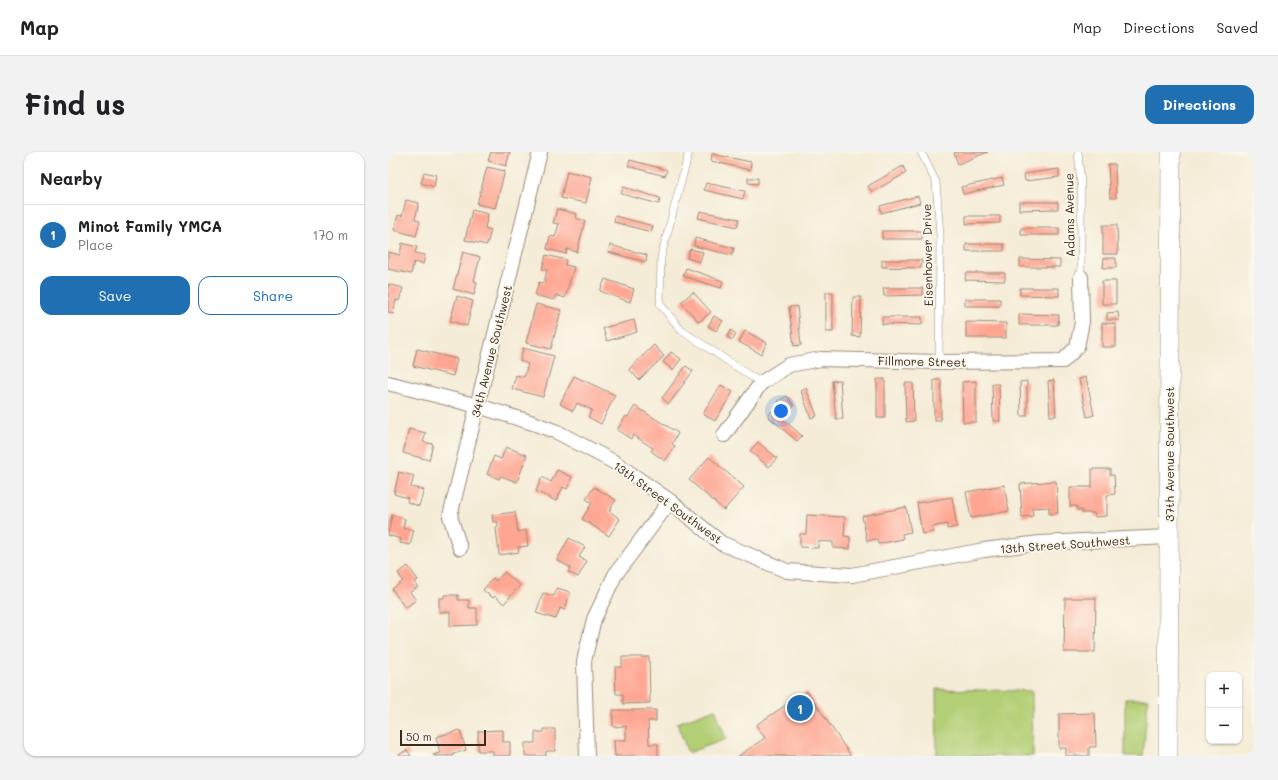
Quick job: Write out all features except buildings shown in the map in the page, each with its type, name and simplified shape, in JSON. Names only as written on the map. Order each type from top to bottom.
[{"type":"main road","name":"37th Avenue Southwest","points":[[1168,756],[1171,152]]},
{"type":"street","name":"34th Avenue Southwest","points":[[460,548],[450,516],[540,152]]},
{"type":"street","name":"Fillmore Street","points":[[724,435],[761,383],[789,365],[821,359],[939,362],[1063,360],[1077,347],[1082,322],[1081,277]]},
{"type":"street","name":"13th Street Southwest","points":[[388,383],[478,406],[533,422],[557,432],[614,462],[670,501],[721,543],[787,571],[852,575],[984,550],[1040,543],[1169,537]]},
{"type":"street","points":[[586,756],[584,661],[594,619],[615,575],[670,501]]},
{"type":"lane","points":[[689,152],[661,257],[660,304],[681,330],[761,383]]},
{"type":"lane","name":"Eisenhower Drive","points":[[921,152],[936,182],[940,235],[939,362]]},
{"type":"lane","name":"Adams Avenue","points":[[1078,152],[1081,184],[1081,277]]},
{"type":"green space","points":[[936,689],[1032,691],[1033,756],[937,756]]},
{"type":"green space","points":[[1125,699],[1148,699],[1143,756],[1125,756]]},
{"type":"green space","points":[[715,709],[726,739],[688,753],[677,723]]},
{"type":"place","name":"Minot Family YMCA","points":[[800,708]]}]
